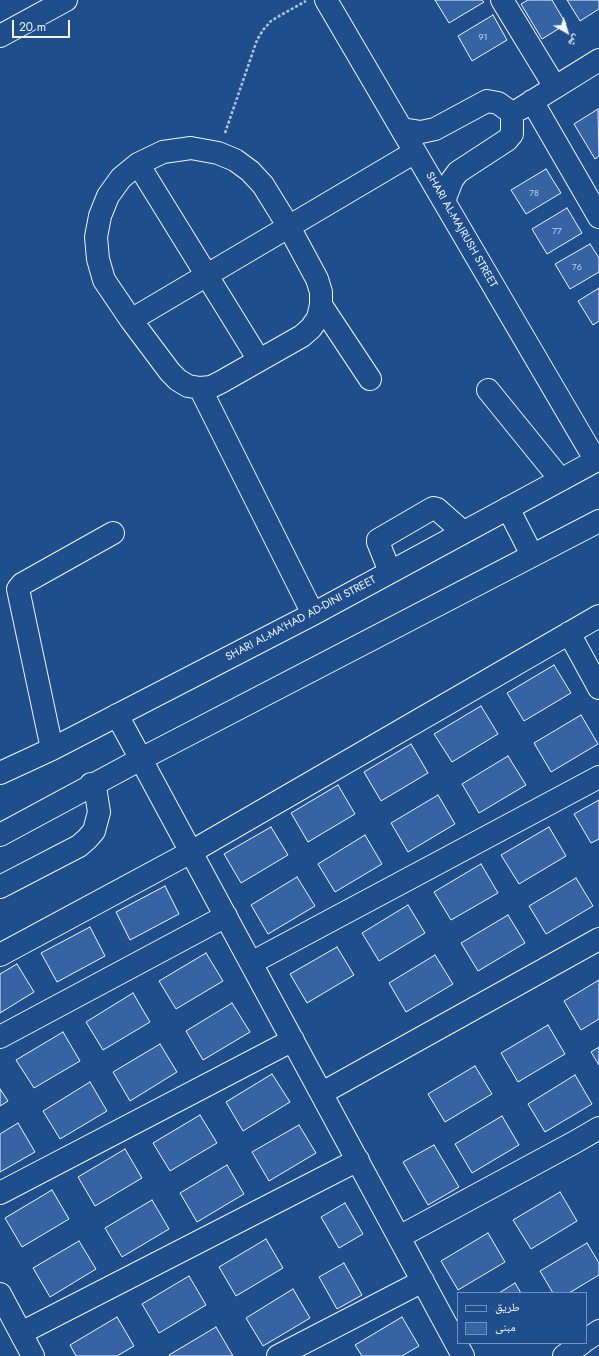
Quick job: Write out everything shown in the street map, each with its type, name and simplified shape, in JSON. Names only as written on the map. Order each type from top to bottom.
[{"type":"street","points":[[0,36],[35,7],[66,0]]},
{"type":"street","name":"SHARI AL-MAJRUSH STREET","points":[[326,0],[598,460]]},
{"type":"street","points":[[502,0],[555,87]]},
{"type":"street","points":[[512,113],[599,60]]},
{"type":"street","points":[[402,129],[421,132],[435,129],[487,101],[498,103],[512,113]]},
{"type":"street","points":[[532,101],[599,217]]},
{"type":"street","points":[[444,201],[452,180],[458,172],[507,140],[512,134],[512,113]]},
{"type":"street","points":[[191,148],[218,153],[235,160],[250,171],[263,185],[289,226],[317,279],[321,292],[321,305],[318,318],[311,328],[302,336],[221,382],[211,387],[200,388],[188,386],[178,380],[170,372],[131,320],[104,280],[98,259],[96,237],[100,216],[108,196],[122,178],[138,164],[163,152],[191,148]]},
{"type":"street","points":[[131,320],[415,152]]},
{"type":"street","points":[[138,164],[260,360]]},
{"type":"street","points":[[321,305],[370,379]]},
{"type":"street","points":[[200,388],[313,614]]},
{"type":"street","points":[[488,390],[561,480]]},
{"type":"street","name":"SHARI AL-MA'HAD AD-DINI STREET","points":[[0,774],[52,749],[313,614],[598,460]]},
{"type":"street","points":[[390,572],[378,540],[433,508],[437,509],[463,532]]},
{"type":"street","points":[[508,508],[532,555]]},
{"type":"street","points":[[0,835],[91,784],[599,521]]},
{"type":"street","points":[[52,749],[18,589],[22,584],[113,533]]},
{"type":"street","points":[[0,955],[191,852],[599,616]]},
{"type":"street","points":[[569,633],[599,688]]},
{"type":"street","points":[[117,715],[463,1356]]},
{"type":"street","points":[[251,963],[599,777]]},
{"type":"street","points":[[0,887],[79,846],[87,839],[94,830],[99,812],[96,793],[91,784]]},
{"type":"street","points":[[0,1037],[226,916]]},
{"type":"street","points":[[322,1094],[599,939]]},
{"type":"street","points":[[0,1193],[293,1040]]},
{"type":"street","points":[[399,1237],[576,1142],[599,1128]]},
{"type":"street","points":[[21,1333],[358,1160]]},
{"type":"street","points":[[278,1356],[423,1281]]},
{"type":"street","points":[[0,1294],[33,1356]]},
{"type":"street","points":[[587,1339],[599,1330]]},
{"type":"street","points":[[564,1356],[581,1344]]},
{"type":"path","points":[[218,153],[257,40],[271,21],[281,14],[309,0]]},
{"type":"building","points":[[435,0],[482,0],[484,2],[449,23]]},
{"type":"building","points":[[528,0],[552,0],[566,24],[542,39],[521,4]]},
{"type":"building","points":[[567,0],[599,0],[599,9],[580,21]]},
{"type":"building","points":[[493,15],[507,40],[472,61],[458,36]]},
{"type":"building","points":[[598,109],[599,156],[595,159],[574,124]]},
{"type":"building","points":[[546,169],[561,193],[526,214],[511,190]]},
{"type":"building","points":[[567,208],[582,233],[547,254],[532,229]]},
{"type":"building","points":[[590,244],[599,258],[599,272],[570,289],[555,264]]},
{"type":"building","points":[[599,288],[599,321],[593,325],[578,301]]},
{"type":"building","points":[[554,665],[571,693],[524,721],[507,693]]},
{"type":"building","points":[[481,706],[498,734],[452,762],[434,734]]},
{"type":"building","points":[[581,715],[598,744],[551,772],[534,743]]},
{"type":"building","points":[[411,744],[428,773],[381,801],[364,772]]},
{"type":"building","points":[[508,756],[526,785],[479,813],[462,784]]},
{"type":"building","points":[[338,785],[355,814],[308,842],[291,813]]},
{"type":"building","points":[[438,795],[455,824],[408,852],[391,823]]},
{"type":"building","points":[[599,800],[599,839],[591,843],[574,814]]},
{"type":"building","points":[[271,827],[288,855],[241,883],[224,854]]},
{"type":"building","points":[[549,827],[566,856],[519,884],[501,855]]},
{"type":"building","points":[[365,835],[382,864],[335,892],[318,864]]},
{"type":"building","points":[[481,864],[498,893],[451,920],[434,892]]},
{"type":"building","points":[[297,877],[315,906],[268,934],[251,905]]},
{"type":"building","points":[[576,878],[593,906],[546,934],[529,906]]},
{"type":"building","points":[[165,886],[179,914],[130,940],[116,912]]},
{"type":"building","points":[[408,905],[425,933],[379,961],[362,933]]},
{"type":"building","points":[[508,915],[525,943],[478,971],[461,943]]},
{"type":"building","points":[[90,927],[105,956],[57,982],[41,953]]},
{"type":"building","points":[[337,947],[354,975],[307,1003],[290,974]]},
{"type":"building","points":[[206,953],[223,981],[176,1009],[159,981]]},
{"type":"building","points":[[435,955],[453,984],[406,1012],[389,983]]},
{"type":"building","points":[[17,964],[34,992],[0,1013],[0,974]]},
{"type":"building","points":[[599,980],[599,1019],[581,1030],[564,1001]]},
{"type":"building","points":[[133,993],[150,1022],[103,1050],[86,1022]]},
{"type":"building","points":[[232,1003],[250,1032],[203,1060],[186,1031]]},
{"type":"building","points":[[548,1025],[565,1054],[518,1082],[501,1053]]},
{"type":"building","points":[[63,1032],[80,1061],[34,1088],[16,1060]]},
{"type":"building","points":[[160,1044],[177,1072],[130,1101],[113,1072]]},
{"type":"building","points":[[599,1047],[599,1065],[591,1052]]},
{"type":"building","points":[[475,1066],[492,1094],[445,1122],[428,1094]]},
{"type":"building","points":[[272,1074],[290,1102],[243,1131],[226,1102]]},
{"type":"building","points":[[575,1075],[592,1104],[545,1132],[528,1104]]},
{"type":"building","points":[[90,1082],[107,1111],[60,1139],[43,1111]]},
{"type":"building","points":[[0,1089],[8,1101],[0,1106]]},
{"type":"building","points":[[200,1115],[217,1143],[170,1171],[153,1143]]},
{"type":"building","points":[[502,1116],[519,1145],[472,1173],[455,1144]]},
{"type":"building","points":[[18,1123],[35,1152],[0,1172],[0,1134]]},
{"type":"building","points":[[299,1125],[316,1153],[269,1181],[252,1152]]},
{"type":"building","points":[[434,1145],[459,1187],[428,1205],[403,1162]]},
{"type":"building","points":[[125,1149],[142,1178],[95,1206],[78,1177]]},
{"type":"building","points":[[227,1165],[244,1194],[197,1222],[180,1193]]},
{"type":"building","points":[[52,1190],[69,1219],[22,1247],[5,1218]]},
{"type":"building","points":[[560,1192],[577,1221],[531,1249],[513,1220]]},
{"type":"building","points":[[152,1200],[169,1229],[122,1257],[105,1228]]},
{"type":"building","points":[[345,1203],[363,1234],[339,1248],[321,1217]]},
{"type":"building","points":[[488,1233],[505,1262],[458,1290],[441,1261]]},
{"type":"building","points":[[266,1239],[283,1268],[236,1296],[219,1267]]},
{"type":"building","points":[[79,1241],[96,1269],[50,1297],[33,1268]]},
{"type":"building","points":[[587,1243],[599,1263],[599,1275],[571,1292],[552,1292],[540,1271]]},
{"type":"building","points":[[344,1263],[362,1295],[337,1309],[319,1277]]},
{"type":"building","points":[[189,1276],[206,1305],[159,1333],[142,1304]]},
{"type":"building","points":[[515,1283],[520,1292],[501,1292]]},
{"type":"building","points":[[293,1289],[310,1318],[263,1346],[246,1318]]},
{"type":"building","points":[[117,1317],[134,1346],[117,1356],[76,1356],[70,1345]]},
{"type":"building","points":[[402,1317],[419,1346],[402,1356],[362,1356],[355,1345]]},
{"type":"building","points":[[216,1327],[233,1356],[169,1355]]}]
